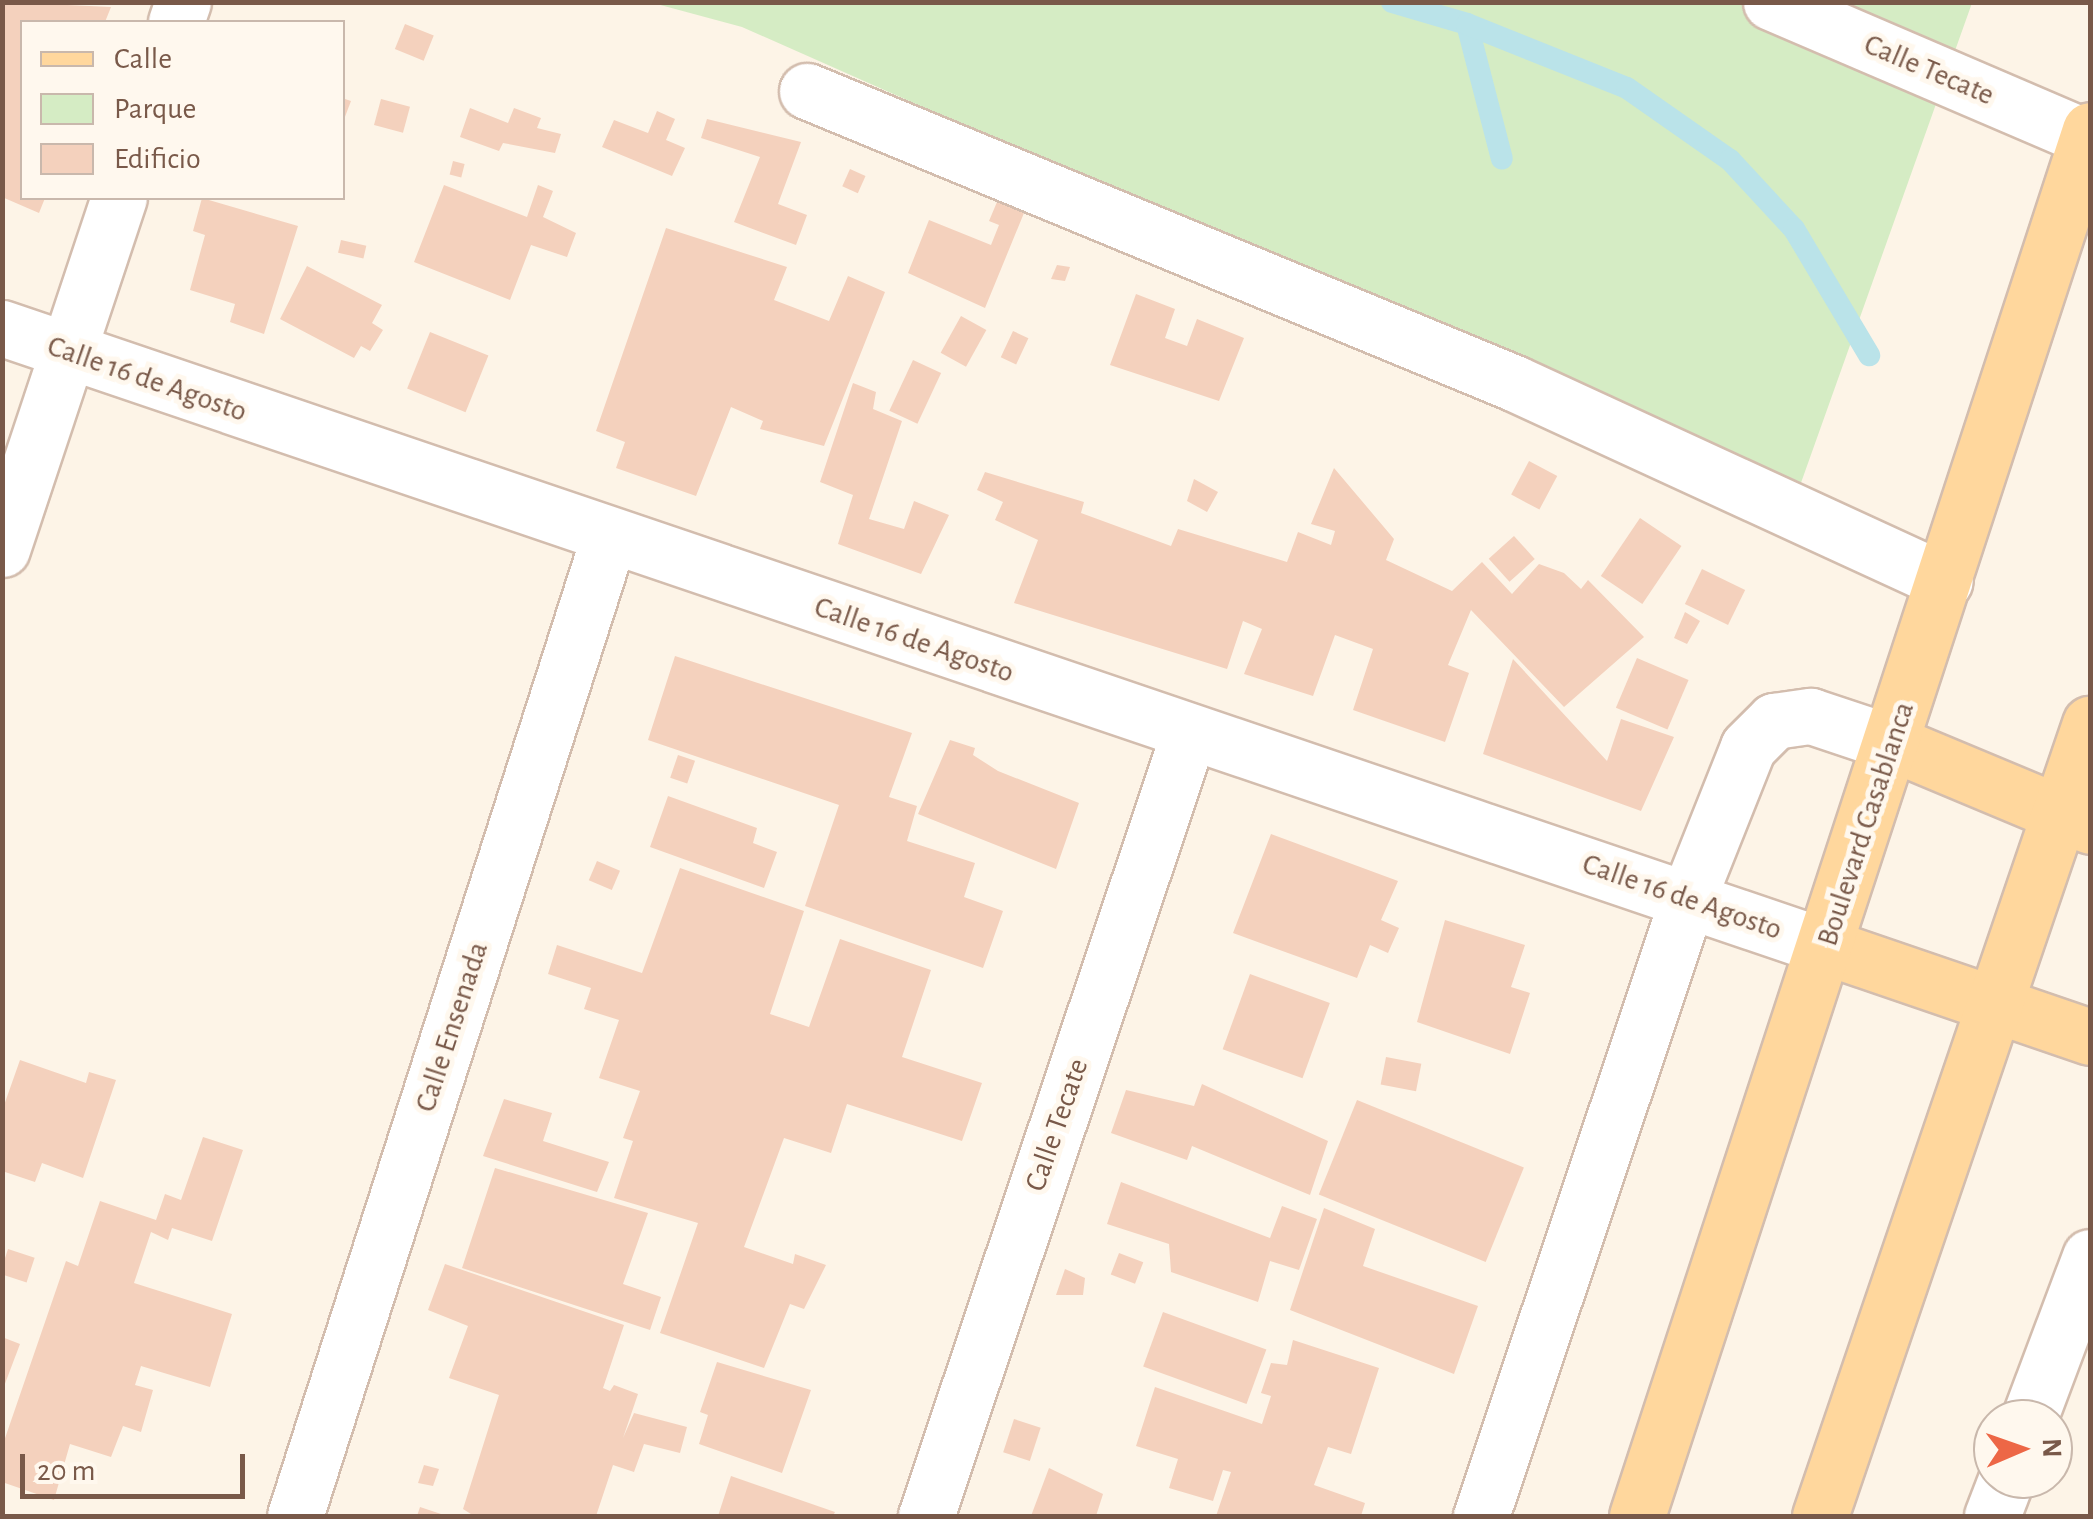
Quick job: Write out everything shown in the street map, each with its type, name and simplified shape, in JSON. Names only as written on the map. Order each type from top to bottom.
[{"type":"main road","name":"Boulevard Casablanca","points":[[1637,1516],[1827,947],[2089,134]]},
{"type":"main road","points":[[1820,1516],[1992,1002],[2076,818],[2090,724]]},
{"type":"main road","points":[[1892,743],[2076,818]]},
{"type":"main road","points":[[1827,947],[2090,1037]]},
{"type":"street","name":"Calle Tecate","points":[[1771,2],[2089,134]]},
{"type":"street","points":[[807,91],[1514,382],[1946,581]]},
{"type":"street","points":[[2,549],[118,200]]},
{"type":"street","name":"Calle 16 de Agosto","points":[[2,328],[1827,947]]},
{"type":"street","name":"Calle Ensenada","points":[[295,1516],[609,537]]},
{"type":"street","points":[[1481,1516],[1688,898],[1748,747],[1774,721],[1811,716],[1892,743]]},
{"type":"street","name":"Calle Tecate","points":[[926,1516],[1189,733]]},
{"type":"street","points":[[2036,1399],[2090,1256]]},
{"type":"green space","points":[[653,3],[1972,3],[1797,494],[742,27]]},
{"type":"building","points":[[2,2],[111,7],[106,20],[20,20],[20,200],[44,200],[39,213],[2,197]]},
{"type":"building","points":[[405,24],[434,36],[424,61],[395,49]]},
{"type":"building","points":[[381,99],[410,107],[403,133],[374,125]]},
{"type":"building","points":[[470,108],[508,123],[514,108],[541,118],[537,128],[561,134],[555,153],[503,143],[499,151],[460,137]]},
{"type":"building","points":[[657,111],[675,119],[666,140],[685,148],[672,176],[602,147],[614,120],[648,133]]},
{"type":"building","points":[[707,119],[801,142],[778,204],[807,215],[796,245],[734,222],[760,157],[701,138]]},
{"type":"building","points":[[453,161],[465,164],[461,177],[450,175]]},
{"type":"building","points":[[850,169],[866,176],[858,193],[842,186]]},
{"type":"building","points":[[444,185],[527,217],[538,185],[553,191],[543,217],[576,233],[567,257],[531,245],[510,300],[414,262]]},
{"type":"building","points":[[201,200],[298,226],[264,334],[230,322],[235,304],[190,290],[205,235],[193,231]]},
{"type":"building","points":[[997,202],[1024,213],[985,308],[908,273],[929,220],[991,245],[999,225],[989,221]]},
{"type":"building","points":[[666,228],[787,267],[774,300],[829,321],[848,276],[885,292],[824,446],[760,429],[763,421],[731,407],[696,496],[616,468],[625,442],[596,431]]},
{"type":"building","points":[[341,240],[366,246],[363,259],[338,253]]},
{"type":"building","points":[[1057,265],[1070,267],[1065,281],[1051,279]]},
{"type":"building","points":[[307,266],[382,305],[372,323],[383,330],[370,351],[361,346],[354,358],[280,319]]},
{"type":"building","points":[[1136,294],[1175,309],[1165,338],[1187,346],[1197,319],[1244,338],[1219,401],[1110,365]]},
{"type":"building","points":[[961,316],[986,330],[966,367],[941,353]]},
{"type":"building","points":[[1013,331],[1028,338],[1016,364],[1001,357]]},
{"type":"building","points":[[430,332],[488,356],[466,412],[407,389]]},
{"type":"building","points":[[913,360],[941,373],[917,424],[889,411]]},
{"type":"building","points":[[853,383],[876,392],[873,409],[902,421],[869,519],[904,529],[914,501],[949,515],[921,574],[838,544],[853,495],[820,482]]},
{"type":"building","points":[[1529,461],[1557,476],[1539,510],[1511,495]]},
{"type":"building","points":[[1334,468],[1394,539],[1386,560],[1452,591],[1482,562],[1512,594],[1539,564],[1564,573],[1581,589],[1588,580],[1644,637],[1564,707],[1471,610],[1448,665],[1469,673],[1445,742],[1353,710],[1373,649],[1335,635],[1313,696],[1244,674],[1262,629],[1243,621],[1227,669],[1014,603],[1038,540],[995,520],[1003,502],[977,490],[985,472],[1084,502],[1081,513],[1171,546],[1178,529],[1287,562],[1298,532],[1331,545],[1335,531],[1311,524]]},
{"type":"building","points":[[1194,479],[1218,492],[1207,512],[1187,501]]},
{"type":"building","points":[[1640,518],[1681,546],[1642,604],[1601,576]]},
{"type":"building","points":[[1514,536],[1535,559],[1509,582],[1489,559]]},
{"type":"building","points":[[1702,569],[1745,590],[1728,625],[1685,604]]},
{"type":"building","points":[[1685,612],[1700,621],[1687,644],[1674,638]]},
{"type":"building","points":[[675,656],[912,733],[889,797],[917,806],[907,841],[975,863],[964,897],[1003,911],[983,968],[805,906],[839,805],[648,740]]},
{"type":"building","points":[[1637,658],[1689,680],[1667,730],[1616,708]]},
{"type":"building","points":[[1513,659],[1607,761],[1621,719],[1674,737],[1641,811],[1483,754]]},
{"type":"building","points":[[950,740],[975,748],[973,755],[998,771],[1079,803],[1056,869],[918,814]]},
{"type":"building","points":[[678,755],[695,761],[687,784],[670,778]]},
{"type":"building","points":[[668,796],[757,828],[753,843],[777,852],[764,888],[650,847]]},
{"type":"building","points":[[1271,834],[1398,881],[1381,920],[1399,928],[1388,953],[1370,945],[1357,978],[1233,933]]},
{"type":"building","points":[[597,861],[620,871],[612,890],[589,880]]},
{"type":"building","points":[[680,868],[804,911],[770,1014],[809,1027],[840,939],[931,970],[902,1057],[982,1083],[962,1141],[847,1104],[831,1153],[784,1138],[744,1247],[793,1264],[795,1254],[826,1265],[804,1309],[790,1304],[764,1368],[660,1333],[698,1223],[614,1198],[633,1141],[623,1138],[640,1091],[599,1078],[619,1020],[584,1009],[591,988],[548,974],[557,945],[642,973]]},
{"type":"building","points":[[1445,920],[1525,945],[1511,987],[1530,993],[1510,1054],[1417,1022]]},
{"type":"building","points":[[1250,974],[1330,1003],[1303,1078],[1223,1049]]},
{"type":"building","points":[[1386,1057],[1421,1064],[1416,1091],[1381,1084]]},
{"type":"building","points":[[20,1060],[86,1083],[89,1072],[116,1080],[83,1178],[42,1163],[35,1182],[2,1171],[2,1111]]},
{"type":"building","points":[[1202,1084],[1328,1141],[1310,1195],[1192,1146],[1187,1160],[1111,1133],[1126,1090],[1194,1106]]},
{"type":"building","points":[[504,1099],[552,1113],[543,1141],[609,1162],[597,1192],[483,1156]]},
{"type":"building","points":[[1357,1100],[1524,1167],[1486,1262],[1319,1195]]},
{"type":"building","points":[[203,1137],[243,1150],[212,1241],[172,1228],[168,1240],[151,1232],[134,1283],[232,1314],[210,1387],[141,1366],[135,1385],[153,1390],[141,1432],[123,1426],[111,1457],[70,1444],[54,1500],[2,1482],[2,1447],[66,1261],[78,1266],[100,1201],[156,1220],[165,1194],[181,1200]]},
{"type":"building","points":[[495,1168],[648,1213],[623,1284],[661,1297],[650,1330],[462,1268]]},
{"type":"building","points":[[1121,1182],[1270,1238],[1282,1206],[1317,1219],[1299,1270],[1270,1261],[1258,1302],[1171,1272],[1169,1244],[1107,1224]]},
{"type":"building","points":[[1324,1208],[1375,1229],[1363,1266],[1478,1306],[1454,1374],[1290,1310]]},
{"type":"building","points":[[8,1249],[35,1258],[27,1282],[2,1274]]},
{"type":"building","points":[[1119,1253],[1143,1262],[1135,1284],[1111,1274]]},
{"type":"building","points":[[445,1264],[624,1325],[603,1388],[610,1391],[614,1385],[638,1394],[623,1438],[634,1413],[687,1427],[680,1453],[644,1444],[634,1472],[613,1465],[596,1516],[474,1516],[463,1509],[499,1395],[449,1378],[468,1326],[428,1310]]},
{"type":"building","points":[[1065,1269],[1085,1278],[1083,1295],[1056,1295]]},
{"type":"building","points":[[1163,1312],[1266,1350],[1247,1404],[1143,1367]]},
{"type":"building","points":[[2,1337],[20,1344],[3,1389],[2,1389]]},
{"type":"building","points":[[1293,1340],[1379,1368],[1351,1454],[1328,1447],[1314,1485],[1365,1503],[1361,1516],[1216,1516],[1231,1472],[1223,1470],[1213,1501],[1169,1488],[1178,1459],[1136,1446],[1155,1387],[1262,1424],[1271,1396],[1261,1393],[1271,1363],[1287,1365]]},
{"type":"building","points":[[717,1362],[811,1390],[782,1473],[699,1444],[708,1415],[700,1412]]},
{"type":"building","points":[[1014,1419],[1041,1428],[1030,1461],[1003,1452]]},
{"type":"building","points":[[424,1465],[439,1469],[433,1486],[418,1483]]},
{"type":"building","points":[[1049,1468],[1103,1494],[1096,1516],[1031,1516]]},
{"type":"building","points":[[731,1476],[835,1512],[833,1516],[718,1516]]},
{"type":"building","points":[[420,1507],[447,1516],[417,1516]]},
{"type":"waterway","points":[[1392,2],[1467,24],[1502,159]]},
{"type":"waterway","points":[[1467,24],[1627,88],[1730,160],[1794,229],[1869,355]]}]
